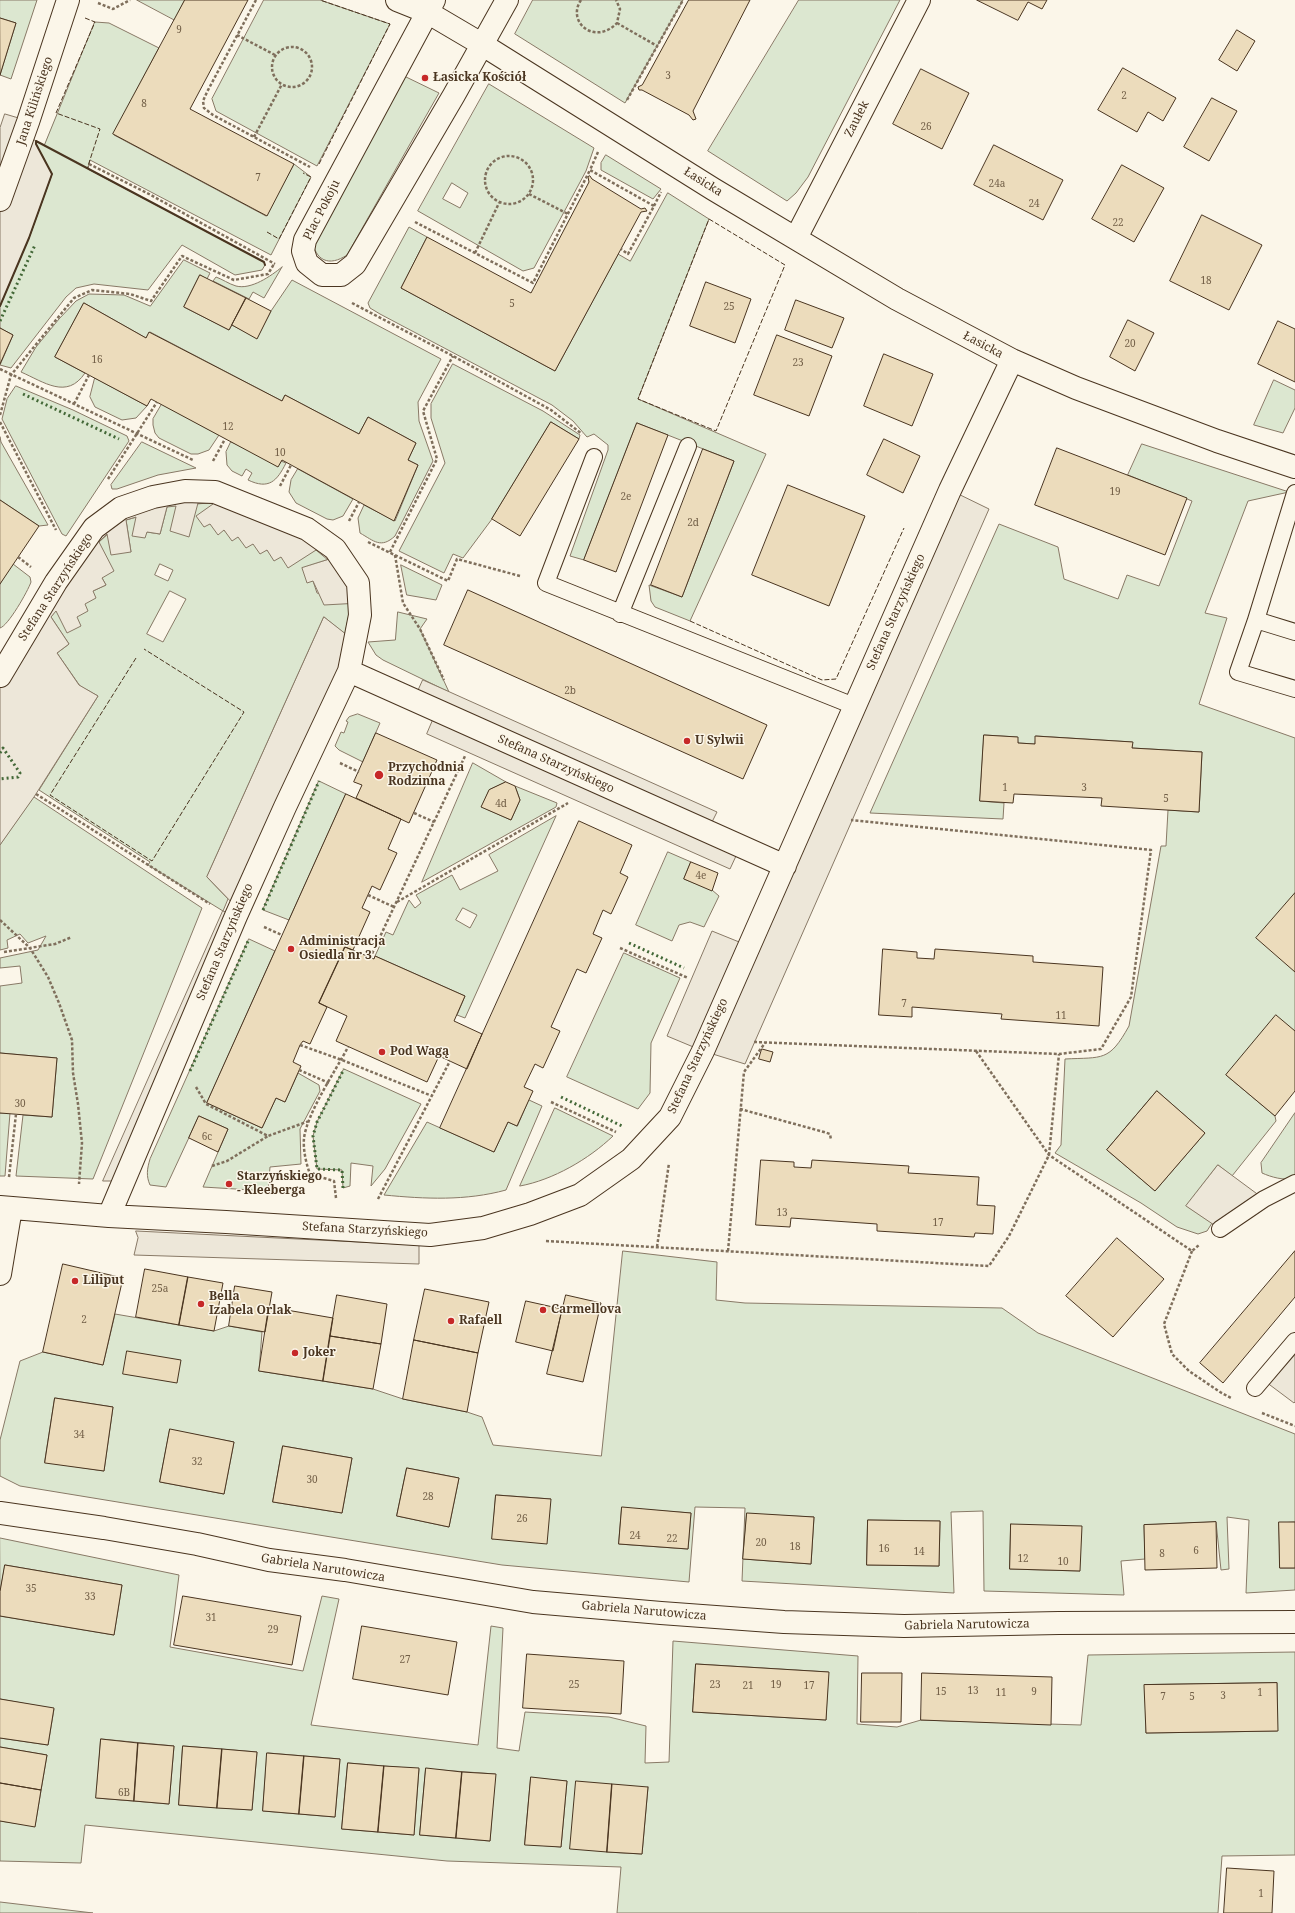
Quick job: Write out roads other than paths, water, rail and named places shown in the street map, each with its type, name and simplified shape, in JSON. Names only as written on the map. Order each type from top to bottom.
[{"type":"street","name":"Jana Kilińskiego","points":[[0,200],[37,96],[68,0]]},
{"type":"street","name":"Łasicka","points":[[397,0],[431,6],[484,45],[713,189],[898,299],[1012,360],[1076,388],[1202,436],[1295,467]]},
{"type":"street","name":"Plac Pokoju","points":[[431,6],[305,240],[303,251],[307,263],[322,275],[340,275],[355,264],[484,45],[507,0]]},
{"type":"street","name":"Zaułek","points":[[796,238],[919,0]]},
{"type":"street","name":"Stefana Starzyńskiego","points":[[5,1207],[109,1216],[430,1235],[483,1228],[530,1214],[580,1195],[632,1159],[670,1117],[703,1051],[950,490],[1012,360]]},
{"type":"street","name":"Stefana Starzyńskiego","points":[[0,676],[56,582],[94,528],[121,508],[153,497],[185,491],[215,492],[307,530],[335,549],[358,584],[360,615],[349,671],[238,910],[109,1216]]},
{"type":"street","name":"Stefana Starzyńskiego","points":[[349,671],[785,866]]},
{"type":"street","points":[[0,1274],[5,1207]]},
{"type":"street","name":"Gabriela Narutowicza","points":[[0,1513],[104,1528],[197,1544],[269,1560],[345,1570],[533,1602],[660,1613],[784,1622],[904,1626],[1059,1623],[1295,1622]]},
{"type":"lane","points":[[620,614],[688,446]]},
{"type":"lane","points":[[594,457],[546,583],[620,614],[854,706]]},
{"type":"lane","points":[[1295,493],[1256,620],[1238,672],[1295,689]]},
{"type":"lane","points":[[1256,620],[1295,632]]},
{"type":"lane","points":[[1220,1229],[1264,1199],[1295,1183]]},
{"type":"lane","points":[[1255,1388],[1295,1341]]},
{"type":"place","name":"Łasicka Kościół","points":[[425,78]]},
{"type":"place","name":"U Sylwii","points":[[687,741]]},
{"type":"place","name":"Przychodnia Rodzinna","points":[[379,775]]},
{"type":"place","name":"Administracja Osiedla nr 3","points":[[291,949]]},
{"type":"place","name":"Pod Wagą","points":[[382,1052]]},
{"type":"place","name":"Starzyńskiego - Kleeberga","points":[[229,1184]]},
{"type":"place","name":"Liliput","points":[[75,1281]]},
{"type":"place","name":"Bella Izabela Orlak","points":[[201,1304]]},
{"type":"place","name":"Carmellova","points":[[543,1310]]},
{"type":"place","name":"Rafaell","points":[[451,1321]]},
{"type":"place","name":"Joker","points":[[295,1353]]}]
